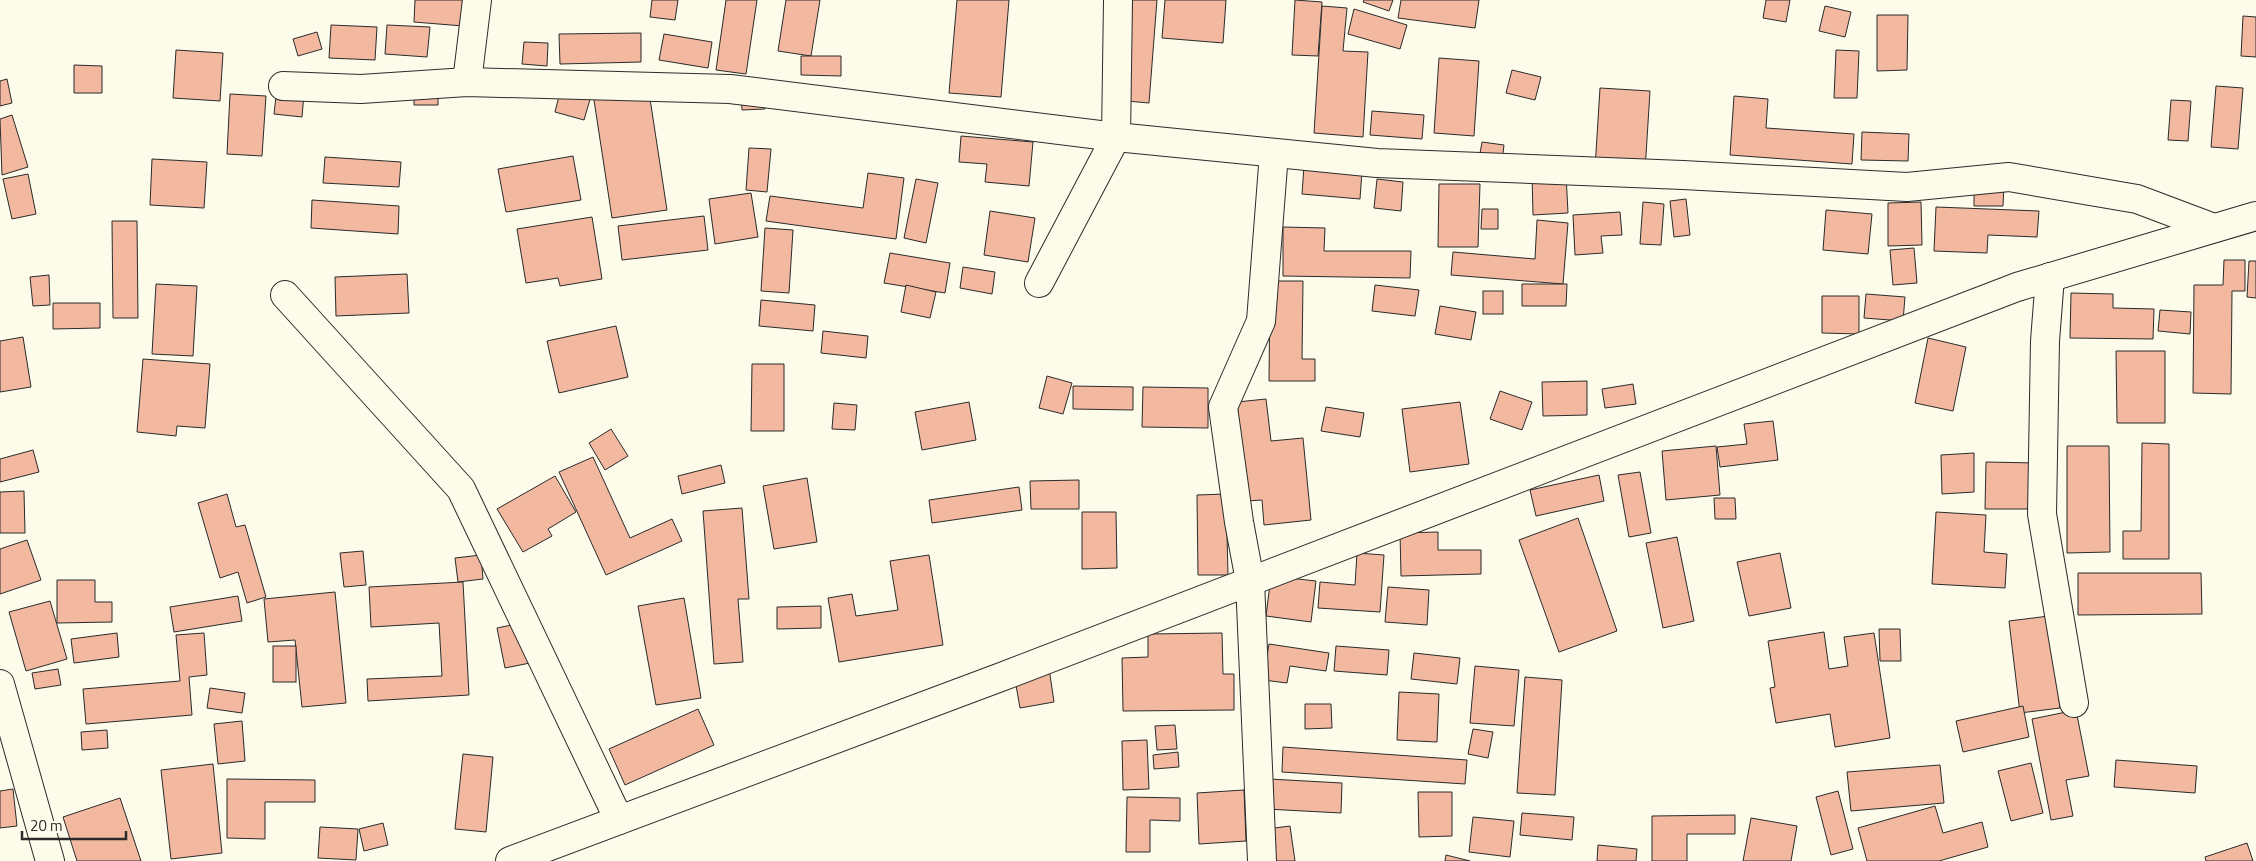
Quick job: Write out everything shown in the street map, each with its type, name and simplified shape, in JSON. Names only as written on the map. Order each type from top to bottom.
[{"type":"street","points":[[467,82],[477,0]]},
{"type":"street","points":[[1039,283],[1116,137],[1118,0]]},
{"type":"street","points":[[283,86],[361,89],[467,82],[730,90],[1116,137],[1377,162],[1673,174],[1907,187],[2009,177],[2137,199],[2214,228]]},
{"type":"street","points":[[1262,861],[1250,581],[1239,522],[1223,407],[1261,321],[1274,153]]},
{"type":"street","points":[[510,861],[1250,581],[2017,287],[2256,216]]},
{"type":"street","points":[[2050,277],[2045,341],[2042,514],[2074,703]]},
{"type":"street","points":[[285,295],[461,489],[620,820]]},
{"type":"street","points":[[0,684],[50,861]]},
{"type":"building","points":[[415,0],[465,0],[463,26],[414,22]]},
{"type":"building","points":[[652,0],[678,0],[675,20],[650,17]]},
{"type":"building","points":[[726,0],[757,0],[746,74],[716,70]]},
{"type":"building","points":[[786,0],[820,0],[811,56],[778,51]]},
{"type":"building","points":[[957,0],[1009,0],[1001,97],[949,93]]},
{"type":"building","points":[[1123,0],[1157,0],[1149,103],[1115,100]]},
{"type":"building","points":[[1165,0],[1226,0],[1223,43],[1162,38]]},
{"type":"building","points":[[1295,0],[1322,2],[1318,56],[1292,55]]},
{"type":"building","points":[[1364,0],[1393,0],[1389,11],[1363,2]]},
{"type":"building","points":[[1401,0],[1479,0],[1475,28],[1398,18]]},
{"type":"building","points":[[1766,0],[1790,0],[1786,22],[1763,18]]},
{"type":"building","points":[[1322,6],[1347,8],[1343,51],[1368,52],[1363,137],[1314,133]]},
{"type":"building","points":[[1825,6],[1851,12],[1845,37],[1819,31]]},
{"type":"building","points":[[1354,9],[1407,25],[1400,49],[1348,34]]},
{"type":"building","points":[[1877,15],[1908,15],[1907,70],[1877,71]]},
{"type":"building","points":[[2243,16],[2256,17],[2256,57],[2241,56]]},
{"type":"building","points":[[331,25],[377,27],[375,60],[329,58]]},
{"type":"building","points":[[387,25],[430,27],[427,57],[385,54]]},
{"type":"building","points":[[317,32],[322,49],[298,56],[293,39]]},
{"type":"building","points":[[641,33],[641,62],[560,64],[559,34]]},
{"type":"building","points":[[664,34],[712,42],[708,68],[659,60]]},
{"type":"building","points":[[524,42],[548,43],[547,66],[522,64]]},
{"type":"building","points":[[176,50],[223,53],[220,101],[173,98]]},
{"type":"building","points":[[1836,50],[1859,51],[1857,98],[1834,98]]},
{"type":"building","points":[[801,56],[841,56],[841,76],[801,75]]},
{"type":"building","points":[[1439,58],[1479,61],[1474,136],[1434,133]]},
{"type":"building","points":[[74,65],[102,66],[102,93],[74,93]]},
{"type":"building","points":[[1512,70],[1541,77],[1535,100],[1506,93]]},
{"type":"building","points":[[438,72],[438,105],[414,105],[414,73]]},
{"type":"building","points":[[7,79],[12,103],[0,106],[0,81]]},
{"type":"building","points":[[278,79],[305,82],[302,117],[274,114]]},
{"type":"building","points":[[647,79],[667,210],[612,218],[592,87]]},
{"type":"building","points":[[2216,86],[2243,88],[2238,149],[2211,147]]},
{"type":"building","points":[[561,88],[591,96],[584,120],[555,112]]},
{"type":"building","points":[[1600,88],[1650,91],[1645,171],[1595,168]]},
{"type":"building","points":[[764,90],[765,109],[742,110],[741,92]]},
{"type":"building","points":[[230,94],[266,96],[262,156],[227,154]]},
{"type":"building","points":[[1734,96],[1768,99],[1766,128],[1854,134],[1852,164],[1730,155]]},
{"type":"building","points":[[2171,100],[2191,101],[2188,141],[2168,140]]},
{"type":"building","points":[[1372,111],[1424,115],[1422,139],[1370,135]]},
{"type":"building","points":[[12,115],[28,167],[2,175],[0,119]]},
{"type":"building","points":[[1862,132],[1909,134],[1908,161],[1861,160]]},
{"type":"building","points":[[961,136],[1033,142],[1029,186],[985,182],[987,164],[959,162]]},
{"type":"building","points":[[1482,142],[1504,145],[1502,162],[1479,159]]},
{"type":"building","points":[[749,148],[771,149],[767,192],[746,190]]},
{"type":"building","points":[[573,156],[581,200],[506,212],[498,169]]},
{"type":"building","points":[[325,157],[401,162],[399,187],[323,183]]},
{"type":"building","points":[[152,159],[207,162],[204,208],[150,205]]},
{"type":"building","points":[[1304,166],[1362,171],[1360,199],[1302,194]]},
{"type":"building","points":[[868,173],[904,178],[896,239],[766,221],[770,196],[863,208]]},
{"type":"building","points":[[28,174],[36,214],[12,219],[3,179]]},
{"type":"building","points":[[1566,174],[1568,213],[1533,215],[1532,175]]},
{"type":"building","points":[[916,179],[938,183],[926,243],[904,238]]},
{"type":"building","points":[[1377,179],[1403,182],[1401,211],[1374,208]]},
{"type":"building","points":[[1974,182],[2004,183],[2003,206],[1974,206]]},
{"type":"building","points":[[1439,184],[1480,184],[1478,247],[1438,247]]},
{"type":"building","points":[[751,193],[758,237],[715,244],[709,199]]},
{"type":"building","points":[[1686,199],[1690,235],[1674,237],[1670,201]]},
{"type":"building","points":[[312,200],[399,206],[398,234],[311,228]]},
{"type":"building","points":[[1643,202],[1664,204],[1661,245],[1640,244]]},
{"type":"building","points":[[1921,202],[1922,245],[1888,246],[1888,203]]},
{"type":"building","points":[[1936,207],[2039,211],[2037,237],[1988,235],[1987,253],[1934,251]]},
{"type":"building","points":[[1482,209],[1498,209],[1498,229],[1481,229]]},
{"type":"building","points":[[1826,210],[1872,214],[1868,254],[1823,250]]},
{"type":"building","points":[[990,211],[1035,218],[1028,262],[984,255]]},
{"type":"building","points":[[1620,212],[1622,235],[1601,236],[1603,253],[1575,255],[1573,215]]},
{"type":"building","points":[[704,216],[708,250],[622,260],[618,226]]},
{"type":"building","points":[[592,217],[602,279],[560,286],[558,278],[526,283],[517,229]]},
{"type":"building","points":[[1537,220],[1568,223],[1563,284],[1451,275],[1453,252],[1535,259]]},
{"type":"building","points":[[112,221],[137,221],[138,318],[113,318]]},
{"type":"building","points":[[1283,227],[1325,228],[1324,251],[1411,251],[1410,278],[1283,276]]},
{"type":"building","points":[[765,228],[793,230],[789,293],[761,291]]},
{"type":"building","points":[[1914,248],[1917,283],[1893,285],[1890,250]]},
{"type":"building","points":[[890,253],[950,263],[945,293],[884,283]]},
{"type":"building","points":[[2224,260],[2245,260],[2245,291],[2232,291],[2231,394],[2193,393],[2194,285],[2223,285]]},
{"type":"building","points":[[2249,261],[2256,261],[2256,298],[2247,297]]},
{"type":"building","points":[[963,267],[995,272],[992,294],[960,288]]},
{"type":"building","points":[[407,274],[409,313],[336,316],[335,277]]},
{"type":"building","points":[[49,275],[50,305],[33,306],[30,277]]},
{"type":"building","points":[[1270,281],[1303,281],[1302,359],[1315,359],[1315,381],[1269,381]]},
{"type":"building","points":[[156,284],[197,286],[193,356],[152,354]]},
{"type":"building","points":[[1522,284],[1567,284],[1566,306],[1522,306]]},
{"type":"building","points":[[906,285],[936,292],[930,318],[901,312]]},
{"type":"building","points":[[1375,285],[1419,290],[1415,316],[1372,311]]},
{"type":"building","points":[[1483,291],[1503,291],[1503,314],[1483,314]]},
{"type":"building","points":[[2071,293],[2113,294],[2113,308],[2154,309],[2153,339],[2070,338]]},
{"type":"building","points":[[1866,294],[1905,297],[1903,321],[1864,318]]},
{"type":"building","points":[[1822,296],[1859,296],[1859,334],[1822,333]]},
{"type":"building","points":[[761,300],[815,305],[813,331],[759,326]]},
{"type":"building","points":[[53,303],[100,303],[100,328],[53,329]]},
{"type":"building","points":[[1440,306],[1476,312],[1471,340],[1435,334]]},
{"type":"building","points":[[2160,310],[2191,312],[2190,334],[2158,331]]},
{"type":"building","points":[[616,326],[628,377],[559,393],[547,341]]},
{"type":"building","points":[[823,331],[868,336],[866,358],[821,353]]},
{"type":"building","points":[[23,337],[31,387],[0,392],[0,341]]},
{"type":"building","points":[[1928,338],[1966,347],[1953,411],[1915,403]]},
{"type":"building","points":[[2116,351],[2165,351],[2165,423],[2117,423]]},
{"type":"building","points":[[143,359],[210,364],[205,428],[177,426],[176,436],[137,432]]},
{"type":"building","points":[[752,364],[784,364],[784,431],[751,431]]},
{"type":"building","points":[[1047,376],[1072,383],[1063,414],[1039,408]]},
{"type":"building","points":[[1587,381],[1587,415],[1543,416],[1542,382]]},
{"type":"building","points":[[1633,384],[1636,404],[1605,408],[1602,389]]},
{"type":"building","points":[[1073,386],[1133,387],[1133,410],[1073,409]]},
{"type":"building","points":[[1143,387],[1208,388],[1208,428],[1142,427]]},
{"type":"building","points":[[1500,391],[1532,402],[1522,430],[1490,419]]},
{"type":"building","points":[[1266,399],[1271,441],[1303,438],[1311,520],[1264,525],[1262,500],[1246,501],[1237,402]]},
{"type":"building","points":[[969,402],[976,440],[922,450],[915,412]]},
{"type":"building","points":[[1460,402],[1469,464],[1410,472],[1402,409]]},
{"type":"building","points":[[834,403],[857,405],[855,430],[832,429]]},
{"type":"building","points":[[1326,407],[1364,413],[1360,437],[1321,431]]},
{"type":"building","points":[[1773,421],[1778,460],[1720,467],[1717,447],[1747,444],[1744,424]]},
{"type":"building","points":[[611,429],[628,456],[605,470],[589,443]]},
{"type":"building","points":[[2142,443],[2169,444],[2169,559],[2123,559],[2123,531],[2141,531]]},
{"type":"building","points":[[1716,446],[1720,495],[1666,500],[1662,451]]},
{"type":"building","points":[[2067,446],[2109,446],[2110,552],[2067,553]]},
{"type":"building","points":[[33,450],[39,472],[0,482],[0,459]]},
{"type":"building","points":[[1974,453],[1974,492],[1942,494],[1941,455]]},
{"type":"building","points":[[593,457],[630,538],[672,519],[682,541],[606,575],[559,472]]},
{"type":"building","points":[[1986,462],[2036,463],[2035,509],[1985,509]]},
{"type":"building","points":[[721,465],[725,483],[682,494],[678,476]]},
{"type":"building","points":[[1640,472],[1651,533],[1629,537],[1618,475]]},
{"type":"building","points":[[1599,475],[1604,501],[1536,516],[1530,490]]},
{"type":"building","points":[[555,476],[576,512],[548,529],[552,536],[523,552],[497,509]]},
{"type":"building","points":[[807,478],[817,542],[774,549],[763,486]]},
{"type":"building","points":[[1079,480],[1079,509],[1031,509],[1030,481]]},
{"type":"building","points":[[1019,487],[1022,510],[932,523],[929,500]]},
{"type":"building","points":[[24,491],[25,533],[0,533],[0,492]]},
{"type":"building","points":[[227,494],[236,527],[245,525],[266,597],[247,603],[238,572],[220,578],[198,503]]},
{"type":"building","points":[[1226,494],[1228,575],[1198,575],[1197,495]]},
{"type":"building","points":[[1714,498],[1735,498],[1736,519],[1715,519]]},
{"type":"building","points":[[742,508],[749,599],[738,599],[743,662],[714,664],[703,511]]},
{"type":"building","points":[[1082,512],[1116,512],[1117,568],[1082,569]]},
{"type":"building","points":[[1936,512],[1986,515],[1984,552],[2007,554],[2005,588],[1932,584]]},
{"type":"building","points":[[1578,518],[1617,631],[1559,652],[1519,540]]},
{"type":"building","points":[[1438,532],[1438,550],[1481,550],[1481,574],[1401,576],[1400,533]]},
{"type":"building","points":[[1677,537],[1694,621],[1663,628],[1646,543]]},
{"type":"building","points":[[27,540],[41,580],[0,594],[0,549]]},
{"type":"building","points":[[363,551],[366,585],[344,587],[340,553]]},
{"type":"building","points":[[1357,553],[1384,555],[1380,612],[1318,608],[1320,582],[1355,585]]},
{"type":"building","points":[[1780,553],[1791,608],[1749,616],[1737,562]]},
{"type":"building","points":[[481,555],[483,579],[458,582],[455,558]]},
{"type":"building","points":[[929,555],[943,645],[839,662],[828,598],[852,594],[856,616],[898,610],[890,561]]},
{"type":"building","points":[[2078,573],[2201,573],[2202,614],[2078,615]]},
{"type":"building","points":[[1271,576],[1316,581],[1311,622],[1266,616]]},
{"type":"building","points":[[57,580],[95,580],[95,602],[112,602],[112,622],[57,623]]},
{"type":"building","points":[[463,582],[469,695],[368,701],[367,679],[442,676],[439,623],[371,627],[369,587]]},
{"type":"building","points":[[1388,587],[1429,590],[1427,625],[1385,622]]},
{"type":"building","points":[[335,592],[346,703],[302,707],[295,640],[268,642],[264,599]]},
{"type":"building","points":[[238,596],[242,621],[174,632],[170,607]]},
{"type":"building","points":[[684,598],[701,698],[656,705],[638,606]]},
{"type":"building","points":[[50,601],[67,659],[26,671],[9,612]]},
{"type":"building","points":[[821,606],[821,628],[777,629],[777,607]]},
{"type":"building","points":[[2049,616],[2060,708],[2020,713],[2009,621]]},
{"type":"building","points":[[526,622],[535,662],[505,668],[497,628]]},
{"type":"building","points":[[1879,629],[1900,629],[1901,661],[1880,661]]},
{"type":"building","points":[[1824,632],[1829,669],[1848,666],[1844,637],[1874,633],[1890,738],[1835,747],[1830,714],[1776,723],[1770,688],[1775,687],[1768,641]]},
{"type":"building","points":[[117,633],[119,657],[74,663],[71,639]]},
{"type":"building","points":[[204,633],[207,675],[189,677],[192,715],[86,724],[83,689],[180,681],[176,635]]},
{"type":"building","points":[[1222,633],[1223,674],[1234,674],[1234,710],[1123,711],[1122,658],[1148,657],[1148,634]]},
{"type":"building","points":[[1269,644],[1329,653],[1326,671],[1290,666],[1287,683],[1263,680]]},
{"type":"building","points":[[273,646],[296,646],[296,682],[273,682]]},
{"type":"building","points":[[1336,646],[1389,650],[1387,675],[1334,671]]},
{"type":"building","points":[[1414,653],[1460,658],[1457,684],[1411,679]]},
{"type":"building","points":[[1475,666],[1519,670],[1514,726],[1470,723]]},
{"type":"building","points":[[1049,668],[1054,702],[1020,708],[1014,674]]},
{"type":"building","points":[[58,669],[61,685],[35,689],[32,673]]},
{"type":"building","points":[[1525,677],[1562,680],[1555,795],[1517,793]]},
{"type":"building","points":[[210,688],[245,693],[242,713],[207,708]]},
{"type":"building","points":[[1399,692],[1439,694],[1437,742],[1397,740]]},
{"type":"building","points":[[1305,704],[1331,704],[1332,728],[1305,729]]},
{"type":"building","points":[[2023,706],[2029,737],[1963,752],[1956,721]]},
{"type":"building","points":[[698,709],[714,745],[625,785],[609,749]]},
{"type":"building","points":[[2076,710],[2089,776],[2066,780],[2073,816],[2051,820],[2032,719]]},
{"type":"building","points":[[242,721],[245,761],[218,764],[214,724]]},
{"type":"building","points":[[1175,725],[1177,749],[1157,750],[1155,726]]},
{"type":"building","points":[[1473,729],[1493,732],[1488,758],[1468,754]]},
{"type":"building","points":[[107,730],[108,748],[82,750],[81,732]]},
{"type":"building","points":[[1147,740],[1149,789],[1123,790],[1122,741]]},
{"type":"building","points":[[1283,747],[1467,760],[1465,784],[1282,772]]},
{"type":"building","points":[[1178,752],[1179,767],[1154,769],[1153,755]]},
{"type":"building","points":[[463,754],[493,757],[486,832],[455,829]]},
{"type":"building","points":[[2116,760],[2197,766],[2195,793],[2114,787]]},
{"type":"building","points":[[2031,763],[2043,813],[2011,821],[1998,771]]},
{"type":"building","points":[[213,764],[222,853],[171,859],[161,770]]},
{"type":"building","points":[[1940,765],[1944,803],[1851,811],[1847,772]]},
{"type":"building","points":[[227,779],[315,780],[315,802],[265,802],[265,839],[227,838]]},
{"type":"building","points":[[1269,779],[1342,783],[1341,813],[1266,809]]},
{"type":"building","points":[[13,789],[17,826],[0,828],[0,791]]},
{"type":"building","points":[[1244,790],[1246,841],[1199,844],[1197,793]]},
{"type":"building","points":[[1838,791],[1853,849],[1831,855],[1816,797]]},
{"type":"building","points":[[1418,792],[1452,792],[1452,836],[1419,837]]},
{"type":"building","points":[[1127,797],[1180,798],[1180,821],[1150,820],[1150,852],[1126,852]]},
{"type":"building","points":[[120,798],[141,861],[77,861],[63,817]]},
{"type":"building","points":[[1935,806],[1943,833],[1982,822],[1988,847],[1939,861],[1867,861],[1858,828]]},
{"type":"building","points":[[1522,813],[1574,817],[1572,840],[1520,835]]},
{"type":"building","points":[[1735,815],[1735,834],[1687,834],[1687,861],[1652,861],[1652,816]]},
{"type":"building","points":[[1473,817],[1514,821],[1510,857],[1469,852]]},
{"type":"building","points":[[1751,818],[1797,826],[1791,861],[1743,861]]},
{"type":"building","points":[[383,823],[388,845],[364,851],[359,829]]},
{"type":"building","points":[[1290,826],[1295,861],[1271,861],[1267,829]]},
{"type":"building","points":[[320,827],[358,829],[356,860],[318,858]]},
{"type":"building","points":[[2247,843],[2253,861],[2206,861],[2205,857]]},
{"type":"building","points":[[1598,845],[1637,849],[1636,861],[1597,861]]},
{"type":"building","points":[[1446,855],[1470,861],[1445,861]]}]
